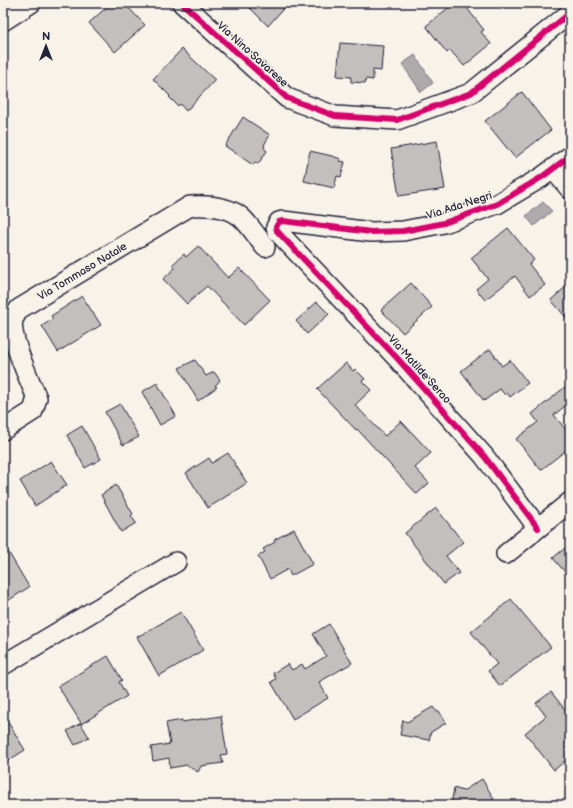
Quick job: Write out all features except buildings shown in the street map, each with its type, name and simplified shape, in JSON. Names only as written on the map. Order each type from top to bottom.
[{"type":"street","points":[[3,21],[31,3]]},
{"type":"street","name":"Via Nino Savarese","points":[[182,3],[287,98],[335,116],[396,120],[472,93],[570,13]]},
{"type":"street","name":"Via Ada Negri","points":[[277,231],[277,225],[281,221],[372,232],[403,232],[444,223],[497,204],[553,169],[570,156]]},
{"type":"street","points":[[553,169],[570,189]]},
{"type":"street","name":"Via Tommaso Natale","points":[[3,430],[33,411],[37,398],[13,333],[13,320],[19,309],[190,206],[205,205],[225,209],[241,217],[264,247]]},
{"type":"street","name":"Via Matilde Serao","points":[[277,231],[397,358],[484,456],[538,528]]},
{"type":"street","points":[[506,554],[570,502]]},
{"type":"street","points":[[3,665],[176,562]]},
{"type":"shaded area","points":[[415,55],[433,83],[421,92],[402,64]]},
{"type":"shaded area","points":[[543,202],[552,211],[534,226],[526,216]]},
{"type":"cycle path","points":[[182,3],[287,98],[335,116],[397,120],[471,93],[570,13]]},
{"type":"cycle path","points":[[538,528],[484,456],[397,358],[277,231],[276,227],[279,222],[283,221],[371,232],[403,231],[444,223],[497,204],[542,177],[570,156]]}]
